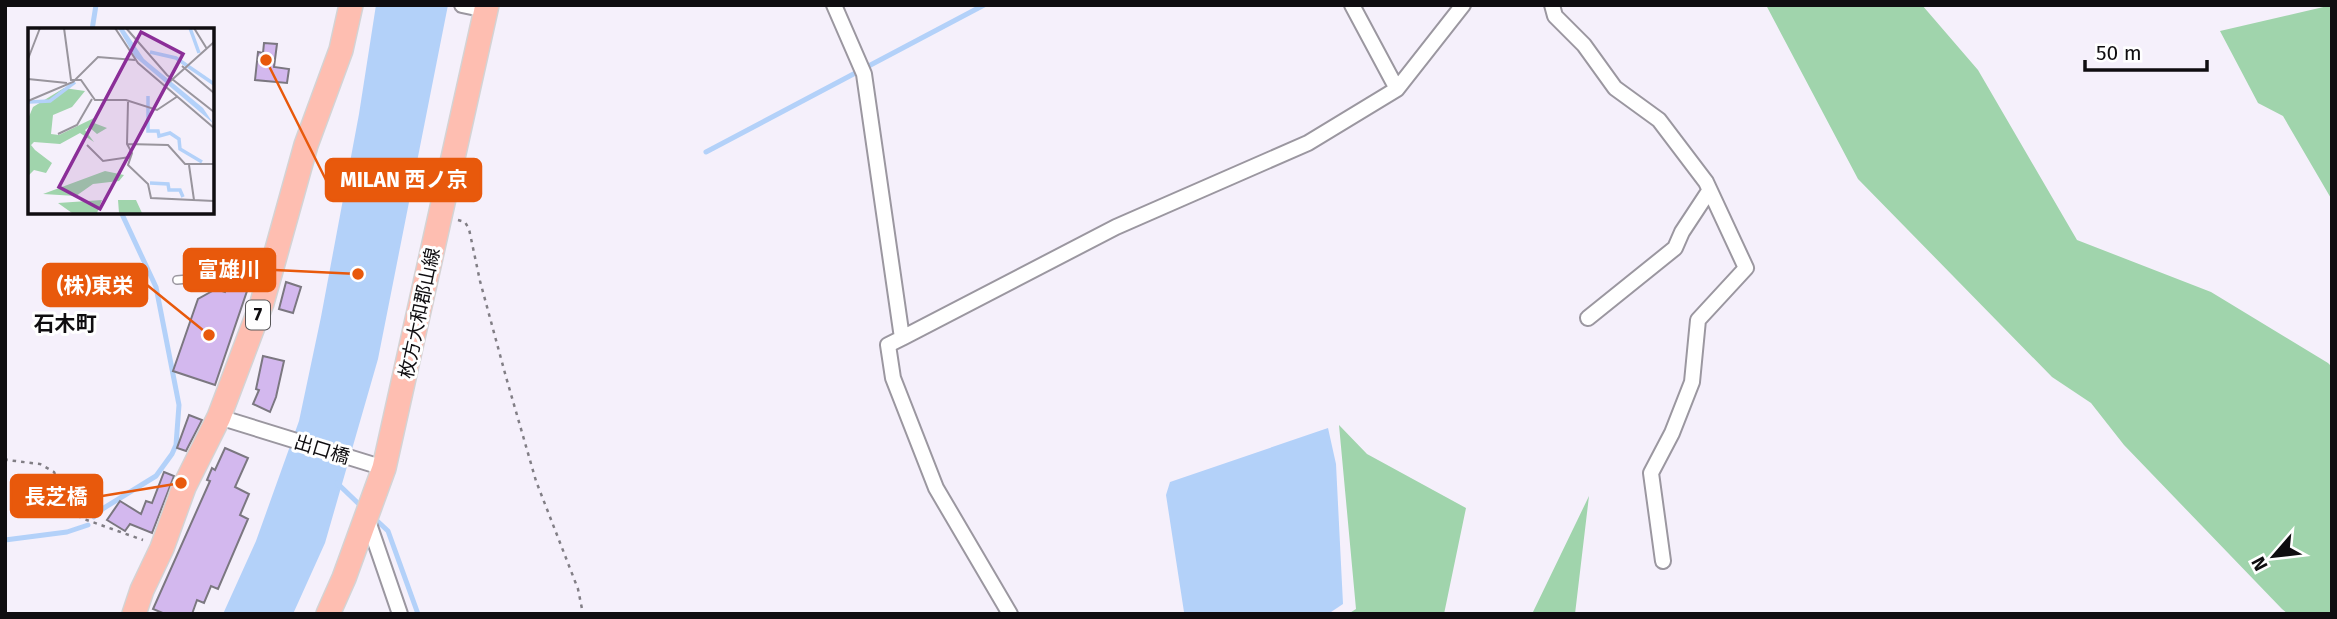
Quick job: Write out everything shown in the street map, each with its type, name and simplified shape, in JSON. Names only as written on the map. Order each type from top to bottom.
[{"type":"main road","name":"7","points":[[134,614],[184,487],[219,417],[262,303],[306,145],[341,50],[351,5]]},
{"type":"main road","name":"枚方大和郡山線","points":[[328,614],[366,516],[376,466],[441,214],[475,7]]},
{"type":"street","points":[[834,5],[864,74],[902,338]]},
{"type":"street","points":[[1352,5],[1397,89]]},
{"type":"street","points":[[1010,614],[936,488],[893,378],[888,345],[1116,227],[1308,143],[1397,89],[1463,5]]},
{"type":"street","points":[[1552,5],[1555,16],[1584,45],[1615,88],[1658,120],[1706,182],[1746,268],[1698,320],[1692,382],[1672,433],[1651,473],[1663,561]]},
{"type":"street","points":[[1588,318],[1675,248],[1682,232],[1709,191]]},
{"type":"street","name":"出口橋","points":[[219,417],[376,466]]},
{"type":"street","points":[[366,516],[400,614]]},
{"type":"lane","points":[[177,280],[271,272]]},
{"type":"path","points":[[441,214],[464,222],[469,229],[480,281],[536,481],[578,589],[583,614]]},
{"type":"path","points":[[5,458],[40,464],[54,472],[81,518],[162,548]]},
{"type":"green space","points":[[1766,5],[1922,5],[1978,70],[2077,240],[2211,292],[2332,367],[2332,614],[2288,614],[2282,609],[2124,445],[2091,403],[2052,377],[1858,179]]},
{"type":"green space","points":[[2332,5],[2332,200],[2283,116],[2258,103],[2220,31]]},
{"type":"green space","points":[[1339,425],[1367,454],[1466,508],[1444,614],[1348,614],[1356,609]]},
{"type":"green space","points":[[1589,496],[1575,614],[1532,614]]},
{"type":"water","points":[[376,5],[448,5],[378,359],[325,543],[293,614],[223,614],[256,541],[299,421],[359,114]]},
{"type":"water","points":[[1328,428],[1336,464],[1343,604],[1328,614],[1182,614],[1184,612],[1166,495],[1170,482]]},
{"type":"building","points":[[264,43],[277,44],[274,67],[289,69],[287,83],[255,80],[258,52],[263,53]]},
{"type":"building","points":[[286,282],[301,287],[293,313],[279,309]]},
{"type":"building","points":[[228,284],[247,291],[215,385],[173,371],[198,299],[216,289],[225,292]]},
{"type":"building","points":[[263,356],[284,361],[270,412],[253,404],[259,390],[256,389]]},
{"type":"building","points":[[189,415],[202,420],[186,451],[177,448]]},
{"type":"building","points":[[225,448],[248,458],[235,487],[249,494],[240,515],[248,519],[218,589],[211,586],[204,603],[197,600],[192,614],[165,614],[153,609],[210,481],[207,480],[212,468],[215,470]]},
{"type":"building","points":[[164,472],[174,476],[152,533],[130,524],[125,531],[107,520],[120,501],[141,514],[146,501],[152,503]]},
{"type":"waterway","points":[[92,28],[96,5]]},
{"type":"waterway","points":[[706,152],[984,5]]},
{"type":"waterway","points":[[94,517],[156,476],[176,445],[179,405],[156,287],[122,214]]},
{"type":"waterway","points":[[337,483],[363,508]]},
{"type":"waterway","points":[[373,517],[388,531],[418,614]]},
{"type":"waterway","points":[[5,540],[67,532],[88,525]]},
{"type":"place","name":"MILAN 西ノ京","points":[[266,60]]},
{"type":"place","name":"富雄川","points":[[358,274]]},
{"type":"place","name":"(株)東栄","points":[[209,335]]},
{"type":"place","name":"長芝橋","points":[[181,483]]},
{"type":"district","name":"石木町","points":[[65,324]]}]
